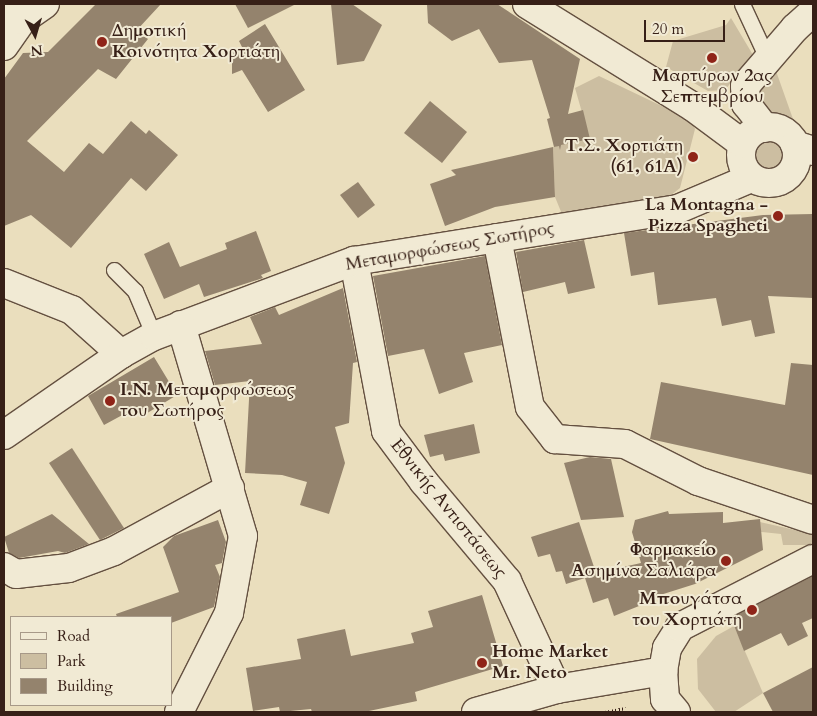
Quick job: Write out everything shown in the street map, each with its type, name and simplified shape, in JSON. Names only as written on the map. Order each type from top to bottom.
[{"type":"street","points":[[4,46],[13,16],[45,4]]},
{"type":"street","points":[[527,4],[693,107],[743,144]]},
{"type":"street","points":[[765,128],[746,104],[745,86],[795,28],[813,12]]},
{"type":"street","points":[[779,128],[804,148],[786,178],[769,184],[752,178],[742,163],[743,144],[756,130],[779,128]]},
{"type":"street","name":"Μεταμορφώσεως Σωτήρος","points":[[4,435],[121,354],[154,336],[354,261],[678,208],[752,178]]},
{"type":"street","points":[[497,238],[530,407],[556,439],[625,444],[698,481],[813,520]]},
{"type":"street","name":"Εθνικής Αντιστάσεως","points":[[354,261],[386,431],[424,482],[507,581],[557,689]]},
{"type":"street","points":[[4,283],[72,310],[121,354]]},
{"type":"street","points":[[180,325],[243,536],[235,590],[229,613],[180,712]]},
{"type":"street","points":[[4,567],[16,574],[68,568],[114,551],[230,488]]},
{"type":"street","points":[[676,712],[665,699],[663,670],[667,648],[680,627],[813,559]]},
{"type":"street","points":[[476,712],[557,689],[663,670]]},
{"type":"lane","points":[[742,4],[768,60]]},
{"type":"lane","points":[[114,270],[135,291],[154,336]]},
{"type":"green space","points":[[731,18],[753,55],[725,90],[708,91],[666,67],[673,41],[726,25]]},
{"type":"green space","points":[[772,70],[776,71],[793,119],[782,124],[753,100]]},
{"type":"green space","points":[[599,76],[691,120],[695,129],[680,188],[670,196],[634,208],[564,219],[555,197],[553,147],[589,137],[575,88]]},
{"type":"green space","points":[[769,138],[781,143],[786,155],[781,167],[769,172],[757,167],[752,155],[757,143]]},
{"type":"green space","points":[[760,522],[813,534],[813,541],[810,545],[783,545],[781,534],[761,532]]},
{"type":"green space","points":[[734,626],[763,693],[734,712],[716,712],[698,689],[697,659],[716,636]]},
{"type":"building","points":[[96,4],[161,4],[136,31],[148,39],[116,79],[98,69],[27,141],[64,172],[89,143],[103,154],[131,121],[146,134],[149,130],[178,155],[146,191],[131,178],[71,248],[31,215],[4,226],[4,79],[23,53],[48,52]]},
{"type":"building","points":[[235,4],[296,4],[248,28]]},
{"type":"building","points":[[331,4],[352,4],[382,25],[364,61],[337,65]]},
{"type":"building","points":[[427,4],[497,4],[580,59],[568,114],[583,110],[590,139],[561,145],[560,150],[559,146],[554,147],[547,119],[550,118],[532,60],[499,63],[479,29],[452,41],[428,23]]},
{"type":"building","points":[[265,24],[305,90],[268,112],[242,70],[232,74],[232,52],[242,47],[239,41]]},
{"type":"building","points":[[430,101],[467,132],[442,163],[404,133]]},
{"type":"building","points":[[553,147],[555,197],[495,207],[445,226],[430,184],[456,175],[451,170]]},
{"type":"building","points":[[358,182],[375,205],[358,218],[340,195]]},
{"type":"building","points":[[813,214],[813,298],[768,296],[775,333],[755,337],[751,320],[722,326],[716,298],[658,305],[654,272],[631,276],[624,233],[763,215]]},
{"type":"building","points":[[256,231],[271,271],[261,275],[263,278],[204,297],[199,284],[164,299],[144,254],[169,242],[180,267],[227,249],[225,243]]},
{"type":"building","points":[[584,240],[595,288],[568,294],[565,282],[523,292],[516,252]]},
{"type":"building","points":[[485,256],[502,345],[464,353],[473,382],[439,394],[424,349],[388,356],[373,276]]},
{"type":"building","points":[[343,288],[357,362],[353,363],[349,423],[335,427],[345,463],[329,514],[300,505],[307,482],[282,475],[245,473],[250,381],[215,385],[205,351],[262,344],[250,317],[275,307],[279,315]]},
{"type":"building","points":[[154,357],[177,395],[144,415],[139,406],[104,425],[88,396]]},
{"type":"building","points":[[791,363],[813,365],[813,475],[650,439],[661,382],[785,405]]},
{"type":"building","points":[[474,424],[480,453],[445,461],[443,454],[430,457],[424,435]]},
{"type":"building","points":[[72,448],[124,528],[100,540],[49,463]]},
{"type":"building","points":[[590,457],[611,459],[624,517],[581,520],[564,463]]},
{"type":"building","points":[[668,511],[669,514],[723,512],[723,523],[760,519],[763,550],[695,584],[638,602],[639,606],[614,616],[608,598],[593,603],[585,578],[566,584],[562,571],[556,572],[550,554],[538,557],[531,537],[579,522],[596,573],[641,563],[632,532],[635,520]]},
{"type":"building","points":[[52,514],[89,544],[65,553],[58,551],[19,558],[9,553],[4,537]]},
{"type":"building","points":[[218,520],[226,542],[222,563],[215,565],[220,577],[214,607],[172,623],[172,616],[117,616],[116,614],[179,592],[163,547],[174,536]]},
{"type":"building","points":[[813,576],[813,618],[802,623],[808,636],[788,646],[781,633],[744,651],[731,618]]},
{"type":"building","points":[[482,595],[503,666],[415,692],[417,701],[364,712],[312,712],[311,709],[280,712],[279,707],[253,711],[246,668],[301,659],[297,639],[345,629],[351,656],[414,643],[411,633],[433,627],[428,611]]},
{"type":"building","points":[[813,667],[813,712],[773,712],[763,693]]},
{"type":"place","name":"Δημοτική Κοινότητα Χορτιάτη","points":[[102,42]]},
{"type":"place","name":"Μαρτύρων 2ας Σεπτεμβρίου","points":[[712,58]]},
{"type":"place","name":"Τ.Σ. Χορτιάτη (61, 61Α)","points":[[693,157]]},
{"type":"place","name":"La Montagna - Pizza Spagheti","points":[[778,216]]},
{"type":"place","name":"I.N. Μεταμορφώσεως του Σωτήρος","points":[[110,401]]},
{"type":"place","name":"Φαρμακείο Ασημίνα Σαλιάρα","points":[[726,561]]},
{"type":"place","name":"Μπουγάτσα του Χορτιάτη","points":[[752,610]]},
{"type":"place","name":"Home Market Mr. Neto","points":[[482,663]]}]
